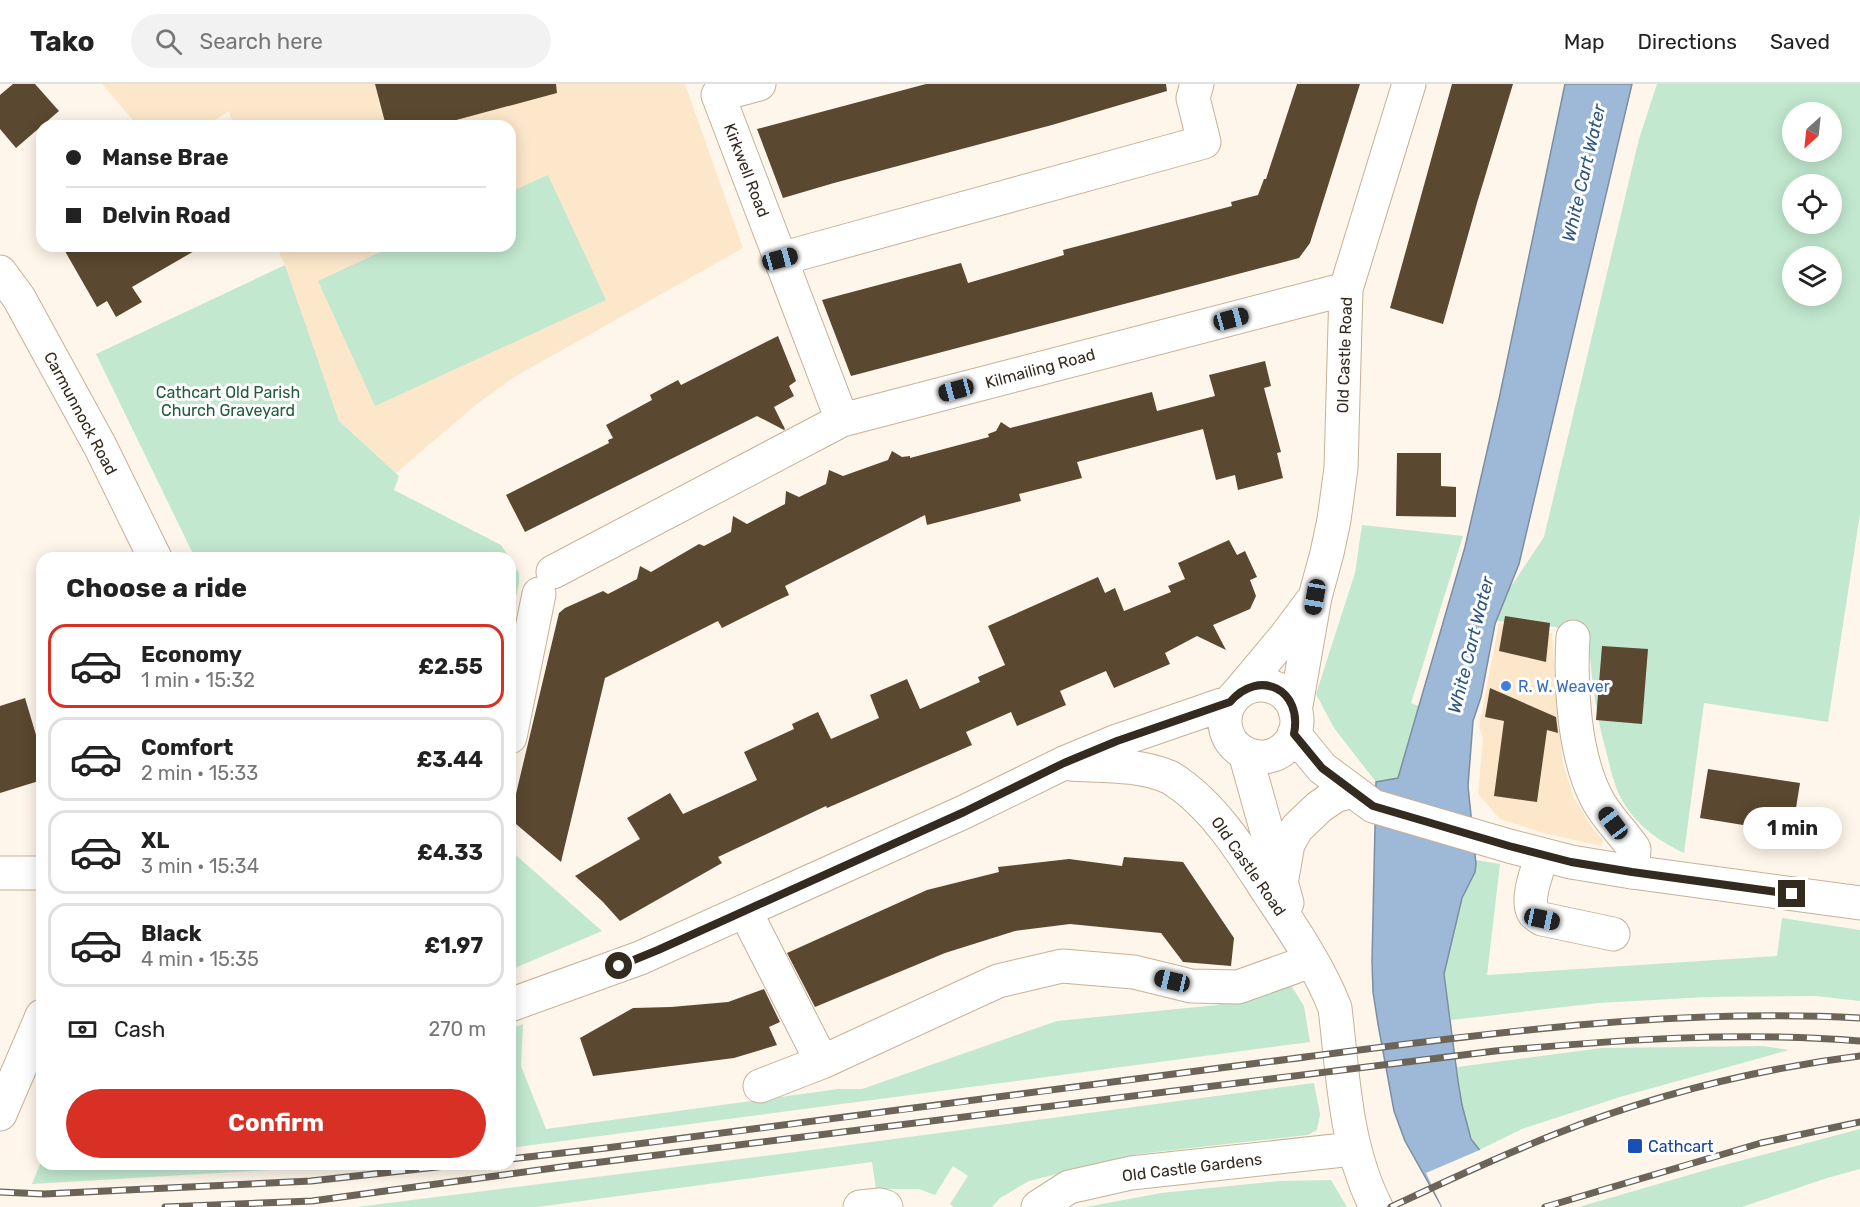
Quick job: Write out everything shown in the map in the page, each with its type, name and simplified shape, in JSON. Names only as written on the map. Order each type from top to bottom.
[{"type":"street","name":"Kirkwell Road","points":[[759,84],[718,95],[842,420]]},
{"type":"street","points":[[780,259],[1204,142],[1192,98],[1197,84]]},
{"type":"street","name":"Old Castle Road","points":[[1295,722],[1315,597],[1334,520],[1341,468],[1346,289],[1410,84]]},
{"type":"street","name":"Carmunnock Road","points":[[0,272],[19,298],[100,446],[153,552]]},
{"type":"street","name":"Kilmailing Road","points":[[516,711],[546,583],[842,420],[1346,289]]},
{"type":"street","name":"Old Castle Road","points":[[1303,947],[1281,883],[1241,749],[1228,737],[1225,725],[1226,713],[1234,698],[1315,597]]},
{"type":"street","points":[[1573,637],[1574,703],[1585,766],[1596,796],[1634,849],[1632,872]]},
{"type":"street","points":[[516,1003],[640,958],[964,812],[1064,763],[1234,698],[1248,687],[1260,685],[1282,692],[1290,700],[1295,722],[1322,768],[1363,798],[1542,855],[1632,872],[1860,903]]},
{"type":"street","points":[[1117,741],[1173,734],[1203,736],[1257,756],[1268,756],[1279,752],[1288,744],[1295,722]]},
{"type":"street","name":"Old Castle Road","points":[[1064,763],[1140,768],[1171,778],[1196,796],[1216,817],[1245,857],[1303,947],[1335,1008],[1353,1149],[1368,1192],[1376,1207]]},
{"type":"street","name":"Old Castle Road","points":[[1281,883],[1288,844],[1297,828],[1319,807],[1335,796],[1363,798]]},
{"type":"street","points":[[1542,855],[1532,891],[1531,904],[1535,914],[1542,919],[1613,934]]},
{"type":"street","points":[[0,873],[36,873]]},
{"type":"street","points":[[745,911],[822,1062]]},
{"type":"street","points":[[759,1086],[822,1062],[998,981],[1062,966],[1134,972],[1191,986],[1238,987],[1303,947]]},
{"type":"street","points":[[0,1114],[36,1030]]},
{"type":"street","name":"Old Castle Gardens","points":[[1038,1207],[1069,1187],[1131,1173],[1353,1149]]},
{"type":"street","points":[[860,1207],[880,1205],[886,1207]]},
{"type":"shaded area","points":[[102,84],[685,84],[743,248],[516,376],[477,404],[396,473],[339,421],[279,252],[516,252],[516,120],[232,120],[229,111],[215,120],[133,120]]},
{"type":"shaded area","points":[[1499,623],[1552,633],[1557,715],[1563,764],[1574,798],[1603,841],[1601,846],[1544,833],[1500,819],[1478,794],[1483,738],[1479,727]]},
{"type":"green space","points":[[1657,84],[1860,84],[1860,514],[1828,722],[1704,703],[1684,853],[1654,836],[1637,821],[1618,792],[1599,722],[1589,647],[1556,627],[1497,621],[1508,591],[1544,537],[1639,139]]},
{"type":"green space","points":[[548,175],[606,300],[375,406],[318,281],[380,252],[516,252],[516,189]]},
{"type":"green space","name":"Cathcart Old Parish Church Graveyard","points":[[285,265],[339,421],[399,476],[394,490],[501,545],[505,552],[192,552],[96,354]]},
{"type":"green space","points":[[1362,525],[1463,536],[1411,703],[1419,706],[1398,778],[1376,782],[1334,728],[1316,694],[1355,573]]},
{"type":"green space","points":[[516,568],[519,573],[516,597]]},
{"type":"green space","points":[[516,855],[602,931],[516,967]]},
{"type":"green space","points":[[1476,860],[1500,864],[1487,975],[1777,956],[1782,918],[1860,930],[1860,1001],[1816,996],[1707,997],[1599,1003],[1451,1020],[1444,974],[1462,898],[1472,879]]},
{"type":"green space","points":[[1289,982],[1304,1006],[1310,1042],[516,1147],[516,1027],[523,1024],[521,1066],[546,1129],[838,1089],[862,1089],[1057,1021],[1217,1005]]},
{"type":"green space","points":[[1763,1046],[1789,1050],[1620,1097],[1522,1129],[1479,1150],[1473,1141],[1462,1110],[1457,1067],[1602,1048]]},
{"type":"green space","points":[[1314,1083],[1320,1114],[1317,1130],[1308,1135],[1138,1154],[1029,1181],[1000,1198],[992,1207],[954,1207],[950,1204],[968,1176],[953,1166],[935,1195],[919,1189],[876,1189],[872,1162],[537,1207],[357,1207],[819,1149]]},
{"type":"green space","points":[[1860,1129],[1860,1169],[1742,1207],[1579,1207],[1713,1168]]},
{"type":"green space","points":[[38,1170],[269,1170],[32,1184]]},
{"type":"green space","points":[[1331,1180],[1347,1207],[1086,1207],[1161,1193],[1280,1181]]},
{"type":"water","name":"White Cart Water","points":[[1565,84],[1632,84],[1519,564],[1495,624],[1481,697],[1473,721],[1468,786],[1476,864],[1475,872],[1462,898],[1444,974],[1458,1081],[1471,1139],[1524,1207],[1442,1207],[1405,1141],[1394,1111],[1373,992],[1376,782],[1398,778],[1465,547],[1499,399]]},
{"type":"pier","points":[[1482,1149],[1502,1171],[1527,1207],[1442,1207],[1426,1173]]},
{"type":"building","points":[[13,84],[35,84],[59,111],[49,120],[36,120],[36,131],[16,148],[0,129],[0,95]]},
{"type":"building","points":[[375,84],[556,84],[557,93],[456,120],[384,120]]},
{"type":"building","points":[[926,84],[1166,84],[1167,91],[1052,125],[783,198],[757,129]]},
{"type":"building","points":[[1297,84],[1360,84],[1310,243],[1299,258],[851,376],[822,300],[961,263],[968,283],[1064,255],[1063,250],[1232,206],[1231,202],[1258,195],[1266,179]]},
{"type":"building","points":[[1452,84],[1513,84],[1443,324],[1390,308]]},
{"type":"building","points":[[65,252],[193,252],[132,287],[142,302],[116,317],[107,301],[97,307]]},
{"type":"building","points":[[778,336],[796,381],[789,386],[794,396],[774,407],[784,430],[757,416],[525,532],[506,495],[609,443],[608,440],[613,438],[606,425],[652,400],[650,395],[678,380],[681,385]]},
{"type":"building","points":[[1265,361],[1271,386],[1264,388],[1281,452],[1277,453],[1283,478],[1238,490],[1235,475],[1216,480],[1203,429],[1077,462],[1082,478],[1019,494],[1021,501],[927,525],[925,515],[785,586],[789,595],[722,628],[718,621],[605,678],[561,862],[516,824],[516,794],[559,613],[565,608],[603,591],[608,594],[637,579],[640,566],[651,572],[699,544],[704,546],[731,532],[733,516],[747,524],[785,504],[786,491],[799,497],[826,484],[829,470],[843,476],[888,460],[892,451],[902,457],[910,456],[910,458],[989,437],[988,434],[996,431],[1001,422],[1010,428],[1152,392],[1157,411],[1215,396],[1209,375]]},
{"type":"building","points":[[1397,453],[1441,453],[1441,486],[1456,487],[1456,517],[1396,516]]},
{"type":"building","points":[[1229,540],[1237,555],[1245,551],[1257,577],[1250,580],[1256,596],[1250,609],[1213,625],[1226,650],[1197,636],[1165,653],[1170,664],[1114,688],[1106,671],[1060,691],[1066,705],[1017,726],[1011,712],[966,732],[972,745],[827,808],[826,806],[718,857],[722,863],[620,921],[575,876],[640,839],[627,818],[670,793],[683,814],[757,780],[744,752],[794,729],[792,724],[818,712],[831,739],[879,718],[870,695],[907,679],[920,709],[980,682],[978,677],[1005,665],[988,626],[1098,577],[1105,593],[1115,588],[1124,611],[1171,592],[1168,586],[1185,579],[1178,563]]},
{"type":"building","points":[[1505,616],[1550,623],[1546,662],[1499,651]]},
{"type":"building","points":[[1602,646],[1648,649],[1642,724],[1596,720]]},
{"type":"building","points":[[1490,688],[1556,717],[1558,733],[1547,730],[1537,802],[1494,796],[1504,721],[1485,717]]},
{"type":"building","points":[[25,698],[36,735],[36,782],[0,793],[0,706]]},
{"type":"building","points":[[1708,769],[1800,783],[1792,833],[1700,818]]},
{"type":"building","points":[[1124,857],[1183,862],[1234,938],[1231,966],[1183,962],[1161,933],[1070,924],[1015,931],[945,953],[815,1007],[787,953],[927,890],[999,872],[998,867],[1069,859],[1122,866]]},
{"type":"building","points":[[764,989],[780,1022],[769,1027],[777,1045],[734,1058],[593,1076],[580,1038],[633,1008],[728,1002]]},
{"type":"railway","points":[[516,1158],[1562,1026],[1711,1017],[1860,1018]]},
{"type":"railway","points":[[165,1207],[312,1201],[561,1167],[1495,1051],[1678,1038],[1769,1037],[1860,1041]]},
{"type":"railway","points":[[1391,1207],[1532,1143],[1627,1108],[1743,1076],[1860,1056]]},
{"type":"railway","points":[[1545,1207],[1761,1143],[1860,1122]]},
{"type":"railway","points":[[0,1192],[44,1194],[311,1181],[410,1170]]},
{"type":"place","name":"R. W. Weaver","points":[[1506,686]]},
{"type":"place","name":"Cathcart","points":[[1635,1146]]},
{"type":"route","points":[[619,966],[964,812],[1064,763],[1117,741],[1230,702],[1248,687],[1260,685],[1282,692],[1290,700],[1297,722],[1294,734],[1316,762],[1332,777],[1373,806],[1571,862],[1792,894]]}]
